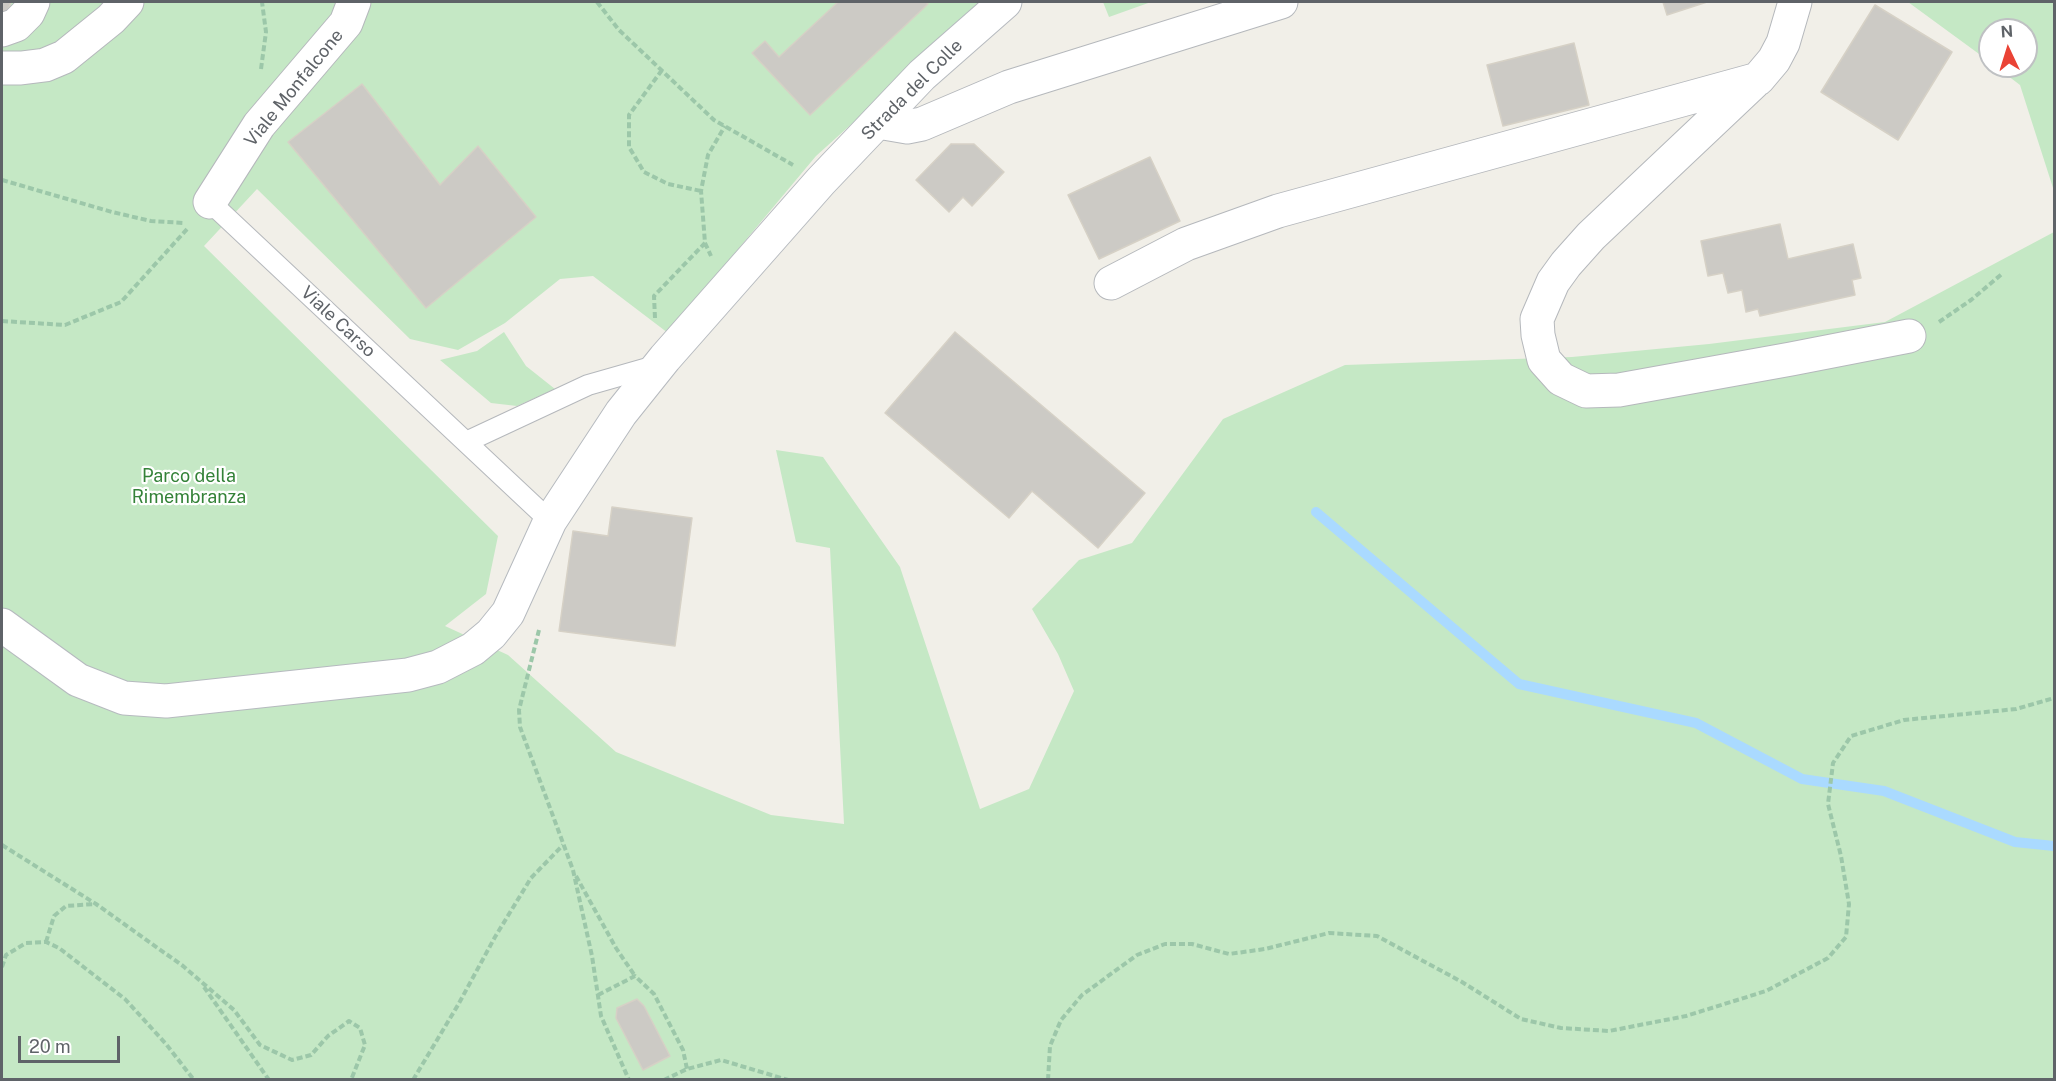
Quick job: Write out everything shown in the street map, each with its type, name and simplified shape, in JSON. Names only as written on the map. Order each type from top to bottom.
[{"type":"street","points":[[2,30],[16,25],[28,13],[33,2]]},
{"type":"street","points":[[2,68],[45,65],[64,57],[127,2]]},
{"type":"street","name":"Viale Monfalcone","points":[[201,213],[259,125],[346,23],[354,2]]},
{"type":"street","name":"Strada del Colle","points":[[2,625],[78,680],[124,698],[166,701],[408,675],[438,667],[472,649],[491,634],[508,613],[550,521],[621,413],[659,365],[821,181],[922,75],[1005,2]]},
{"type":"street","points":[[878,122],[908,127],[922,124],[1009,87],[1281,2]]},
{"type":"street","points":[[1795,2],[1783,43],[1774,60],[1758,79],[1591,236],[1553,282],[1537,320],[1544,360],[1561,379],[1586,391],[1619,390],[1910,336]]},
{"type":"street","points":[[1111,283],[1186,243],[1278,211],[1758,79]]},
{"type":"lane","name":"Viale Carso","points":[[201,213],[466,442],[550,521]]},
{"type":"lane","points":[[466,442],[588,385],[659,365]]},
{"type":"path","points":[[597,2],[620,30],[714,120],[821,181]]},
{"type":"path","points":[[662,70],[629,115],[629,147],[644,172],[668,184],[701,191]]},
{"type":"path","points":[[713,260],[705,243],[701,191],[708,155],[725,126]]},
{"type":"path","points":[[2,180],[151,221],[201,213]]},
{"type":"path","points":[[2,321],[65,325],[121,302],[201,213]]},
{"type":"path","points":[[654,296],[705,243]]},
{"type":"path","points":[[1910,336],[1942,320],[1971,300],[2003,273]]},
{"type":"path","points":[[541,622],[519,710],[520,727],[573,870],[616,948],[635,976],[654,994],[683,1050],[687,1069]]},
{"type":"path","points":[[1048,1080],[1050,1046],[1061,1020],[1082,995],[1137,955],[1165,944],[1192,944],[1229,954],[1265,949],[1329,933],[1377,936],[1462,982],[1521,1019],[1561,1028],[1609,1031],[1686,1016],[1766,991],[1828,958],[1846,937],[1849,904],[1842,856],[1828,804],[1833,763],[1851,736],[1904,720],[2016,709],[2055,698]]},
{"type":"path","points":[[2,845],[96,904],[183,966],[234,1010],[260,1045],[292,1060],[311,1055],[328,1036],[349,1021],[360,1028],[365,1045],[351,1080]]},
{"type":"path","points":[[413,1080],[531,878],[563,845]]},
{"type":"path","points":[[573,870],[601,1016],[630,1080]]},
{"type":"path","points":[[46,942],[54,916],[66,906],[96,904]]},
{"type":"path","points":[[2,967],[6,955],[26,943],[46,942],[59,948],[125,999],[166,1044],[194,1080]]},
{"type":"path","points":[[597,995],[635,976]]},
{"type":"path","points":[[200,981],[269,1080]]},
{"type":"path","points":[[664,1080],[687,1069],[721,1060],[788,1080]]},
{"type":"green space","name":"Parco della Rimembranza","points":[[2,2],[987,2],[816,156],[668,333],[593,276],[560,279],[505,323],[458,350],[410,339],[257,189],[204,246],[498,536],[486,594],[445,626],[508,655],[616,752],[771,815],[844,824],[830,548],[796,542],[776,450],[823,457],[900,567],[980,809],[1029,789],[1074,691],[1058,654],[1032,609],[1079,560],[1132,543],[1223,419],[1345,365],[1572,357],[1709,344],[1885,322],[2054,232],[2054,1079],[2,1080]]},
{"type":"green space","points":[[1103,2],[1151,2],[1109,17]]},
{"type":"green space","points":[[1908,2],[2054,2],[2054,191],[2020,85],[2011,78],[2038,78],[2038,18],[1978,18],[1978,53]]},
{"type":"green space","points":[[504,332],[526,366],[555,389],[517,406],[491,403],[440,360],[477,351]]},
{"type":"building","points":[[2,2],[11,2],[5,19],[2,18]]},
{"type":"building","points":[[838,2],[926,2],[928,4],[810,115],[752,53],[765,41],[779,57]]},
{"type":"building","points":[[1663,2],[1707,2],[1667,15]]},
{"type":"building","points":[[1875,5],[1952,52],[1898,140],[1821,92]]},
{"type":"building","points":[[1574,43],[1589,105],[1503,126],[1487,65]]},
{"type":"building","points":[[362,84],[440,185],[478,146],[536,217],[426,308],[288,142]]},
{"type":"building","points":[[951,144],[974,144],[1004,172],[972,206],[963,197],[949,212],[916,180]]},
{"type":"building","points":[[1150,157],[1180,221],[1099,259],[1068,195]]},
{"type":"building","points":[[1780,224],[1788,259],[1853,244],[1861,278],[1852,280],[1855,295],[1760,316],[1758,309],[1746,312],[1742,290],[1728,293],[1723,273],[1708,276],[1701,241]]},
{"type":"building","points":[[955,332],[1145,493],[1098,548],[1032,491],[1009,518],[885,413]]},
{"type":"building","points":[[612,507],[692,518],[675,646],[559,631],[573,531],[608,536]]},
{"type":"building","points":[[637,999],[644,1006],[670,1056],[643,1070],[616,1018],[617,1008]]},
{"type":"waterway","points":[[1316,512],[1519,684],[1696,723],[1802,779],[1884,791],[2015,842],[2054,846]]}]
